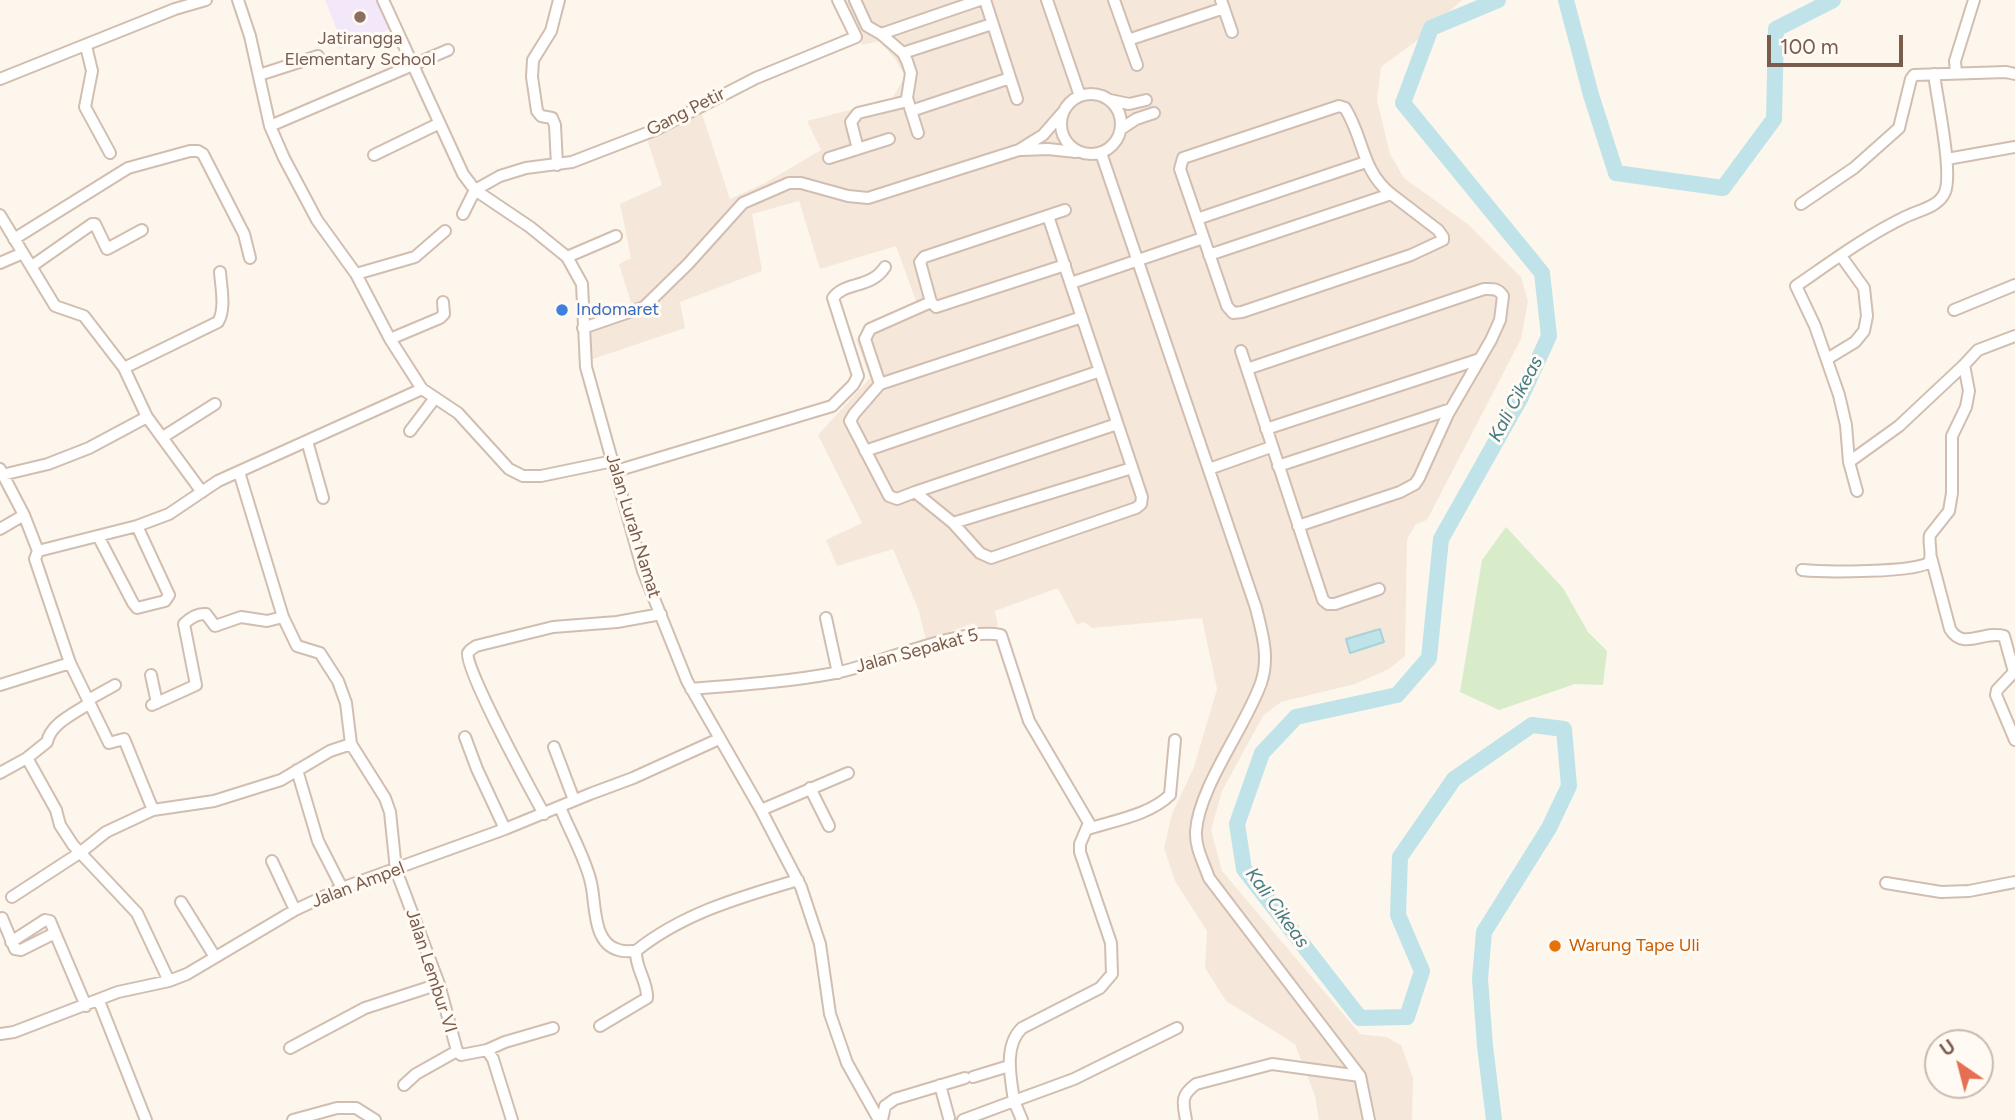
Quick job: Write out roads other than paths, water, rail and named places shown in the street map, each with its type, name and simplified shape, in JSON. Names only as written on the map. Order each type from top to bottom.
[{"type":"street","points":[[0,79],[86,46],[172,5],[206,0]]},
{"type":"street","points":[[237,0],[250,36],[270,126],[317,220],[356,274],[390,339],[422,389],[458,413],[509,469],[523,476],[614,466],[832,406],[853,385],[858,376],[833,298],[838,292],[874,280],[885,267]]},
{"type":"street","name":"Jalan Lurah Namat","points":[[383,0],[454,159],[475,190],[530,227],[567,257],[582,284],[586,367],[643,570],[691,689],[798,880],[820,944],[830,1014],[847,1063],[880,1120]]},
{"type":"street","points":[[558,165],[555,125],[552,118],[541,116],[537,111],[532,64],[551,31],[559,0]]},
{"type":"street","name":"Gang Petir","points":[[475,190],[526,167],[572,162],[655,130],[755,78],[856,37],[838,0]]},
{"type":"street","points":[[855,0],[867,26],[903,53],[911,73],[909,106],[918,133]]},
{"type":"street","points":[[881,34],[982,0],[1017,99]]},
{"type":"street","points":[[1047,0],[1080,96]]},
{"type":"street","points":[[1114,0],[1137,65]]},
{"type":"street","points":[[1956,73],[1955,61],[1974,0]]},
{"type":"street","points":[[1128,40],[1223,4],[1232,32]]},
{"type":"street","points":[[903,53],[992,23]]},
{"type":"street","points":[[86,46],[92,71],[85,107],[110,153]]},
{"type":"street","points":[[270,126],[448,50]]},
{"type":"street","points":[[259,75],[318,57]]},
{"type":"street","points":[[1801,204],[1854,168],[1899,128],[1913,76],[2006,72],[2015,74]]},
{"type":"street","points":[[1857,491],[1849,461],[1846,425],[1827,359],[1811,315],[1796,286],[1892,224],[1938,202],[1944,194],[1947,185],[1947,159],[1934,74]]},
{"type":"street","points":[[858,149],[851,122],[858,113],[909,106],[1010,78]]},
{"type":"street","points":[[583,328],[644,307],[688,264],[743,203],[789,183],[801,183],[848,197],[868,198],[1019,150],[1043,135],[1070,102],[1080,96],[1090,93],[1129,104],[1146,100]]},
{"type":"street","points":[[1019,150],[1048,149],[1089,155],[1101,153],[1110,148],[1121,129],[1117,108],[1110,100]]},
{"type":"street","points":[[1339,106],[1345,108],[1349,115],[1366,162],[1380,185],[1391,194],[1438,230],[1443,240],[1356,274],[1238,314],[1232,313],[1227,306],[1180,169],[1181,161],[1185,156],[1339,106]]},
{"type":"street","points":[[1063,112],[1060,123],[1062,135],[1068,145],[1077,152]]},
{"type":"street","points":[[1121,129],[1136,119],[1154,113]]},
{"type":"street","points":[[374,155],[438,124]]},
{"type":"street","points":[[829,158],[889,139]]},
{"type":"street","points":[[1947,159],[2015,147]]},
{"type":"street","points":[[14,239],[128,168],[198,151],[203,154],[244,234],[250,258]]},
{"type":"street","points":[[1101,153],[1256,608],[1265,647],[1261,682],[1204,800],[1196,831],[1198,848],[1209,878],[1360,1076],[1369,1120]]},
{"type":"street","points":[[1197,219],[1366,162]]},
{"type":"street","points":[[463,214],[475,190]]},
{"type":"street","points":[[1209,255],[1391,194]]},
{"type":"street","points":[[1065,210],[924,257],[920,262],[920,270],[931,302],[936,307],[943,307],[1065,265]]},
{"type":"street","points":[[0,215],[55,306],[84,316],[124,368],[147,417],[202,492]]},
{"type":"street","points":[[915,492],[953,523],[980,553],[991,558],[1141,504],[1142,497],[1048,216]]},
{"type":"street","points":[[32,266],[92,224],[95,224],[107,249],[142,230]]},
{"type":"street","points":[[356,274],[415,257],[445,231]]},
{"type":"street","points":[[567,257],[616,236]]},
{"type":"street","points":[[1071,284],[1203,238]]},
{"type":"street","points":[[0,263],[23,253]]},
{"type":"street","points":[[1827,359],[1855,342],[1864,331],[1867,316],[1864,288],[1841,256]]},
{"type":"street","points":[[124,368],[218,322],[222,308],[220,272]]},
{"type":"street","points":[[1954,310],[2015,285]]},
{"type":"street","points":[[1247,369],[1484,289],[1500,291],[1503,296],[1500,320],[1451,409],[1416,484],[1400,492],[1298,526]]},
{"type":"street","points":[[390,339],[440,318],[443,314],[443,302]]},
{"type":"street","points":[[880,384],[865,339],[867,333],[931,302]]},
{"type":"street","points":[[1082,317],[880,384],[850,421],[888,496],[897,499],[1118,424]]},
{"type":"street","points":[[1849,461],[1899,426],[1978,351],[2015,336]]},
{"type":"street","points":[[1241,351],[1323,600],[1328,604],[1335,604],[1379,589]]},
{"type":"street","points":[[1266,429],[1480,359]]},
{"type":"street","points":[[1964,365],[1969,391],[1966,407],[1952,436],[1951,502],[1949,511],[1930,535],[1931,557],[1950,629],[1955,636],[1962,641],[1998,634],[2004,636],[2008,644],[2014,672],[1996,695],[2015,740]]},
{"type":"street","points":[[865,450],[1100,371]]},
{"type":"street","points":[[38,551],[137,526],[169,514],[239,472],[422,389]]},
{"type":"street","points":[[410,431],[435,398]]},
{"type":"street","points":[[163,437],[215,404]]},
{"type":"street","points":[[1278,466],[1451,409]]},
{"type":"street","points":[[147,417],[89,448],[48,464],[1,472],[24,515],[38,551],[35,559],[70,663],[109,743],[124,739],[153,810]]},
{"type":"street","points":[[307,441],[323,498]]},
{"type":"street","points":[[1209,469],[1271,447]]},
{"type":"street","points":[[953,523],[1132,468]]},
{"type":"street","points":[[12,897],[81,852],[106,832],[153,810],[214,801],[281,780],[330,751],[351,744],[346,703],[338,681],[320,653],[297,646],[283,617],[239,472]]},
{"type":"street","points":[[0,529],[24,515]]},
{"type":"street","points":[[98,536],[133,603],[137,608],[150,607],[165,601],[169,595],[137,526]]},
{"type":"street","points":[[1802,570],[1878,571],[1922,568],[1931,557]]},
{"type":"street","points":[[152,675],[155,704],[196,685],[184,624],[200,613],[206,614],[215,626],[241,617],[267,621],[283,617]]},
{"type":"street","points":[[544,814],[474,675],[469,652],[477,646],[545,628],[661,614]]},
{"type":"street","points":[[826,618],[838,673]]},
{"type":"street","name":"Jalan Sepakat 5","points":[[691,689],[779,682],[838,673],[939,643],[988,632],[1000,635],[1029,721],[1083,811],[1089,822],[1088,828]]},
{"type":"street","points":[[0,685],[70,663]]},
{"type":"street","points":[[0,774],[47,742],[58,724],[115,685]]},
{"type":"street","points":[[465,737],[505,829]]},
{"type":"street","name":"Jalan Ampel","points":[[0,1034],[15,1032],[118,992],[169,981],[187,974],[295,910],[342,888],[544,814],[719,739]]},
{"type":"street","points":[[1022,1120],[1014,1101],[1009,1066],[1015,1035],[1022,1028],[1100,988],[1112,974],[1111,943],[1080,852],[1080,844],[1088,828],[1160,805],[1170,794],[1175,740]]},
{"type":"street","name":"Jalan Lembur VI","points":[[351,744],[385,797],[390,812],[396,870],[439,984],[457,1051],[461,1055],[487,1050],[554,1028]]},
{"type":"street","points":[[554,747],[574,800]]},
{"type":"street","points":[[27,758],[56,810],[60,825],[73,845],[137,913],[169,981]]},
{"type":"street","points":[[297,770],[318,841],[342,888]]},
{"type":"street","points":[[761,810],[848,773]]},
{"type":"street","points":[[810,788],[829,826]]},
{"type":"street","points":[[559,807],[591,882],[595,916],[601,933],[611,946],[619,950],[636,951],[653,937],[698,913],[798,880]]},
{"type":"street","points":[[272,861],[295,910]]},
{"type":"street","points":[[1886,883],[1941,892],[1969,891],[2015,882]]},
{"type":"street","points":[[181,902],[215,957]]},
{"type":"street","points":[[2,918],[15,949],[21,950],[55,933]]},
{"type":"street","points":[[11,942],[45,920],[50,921],[86,1006]]},
{"type":"street","points":[[600,1026],[648,998],[635,960],[636,951]]},
{"type":"street","points":[[290,1048],[365,1008],[439,984]]},
{"type":"street","points":[[99,1001],[146,1120]]},
{"type":"street","points":[[963,1120],[1074,1079],[1177,1028]]},
{"type":"street","points":[[487,1050],[493,1059],[512,1120]]},
{"type":"street","points":[[404,1085],[416,1074],[457,1051]]},
{"type":"street","points":[[1186,1120],[1183,1100],[1187,1091],[1196,1084],[1272,1064],[1360,1076]]},
{"type":"street","points":[[880,1120],[885,1106],[890,1102],[1009,1066]]},
{"type":"street","points":[[940,1085],[948,1118]]},
{"type":"street","points":[[293,1120],[337,1108],[356,1108],[375,1120]]},
{"type":"water","points":[[1380,629],[1384,642],[1350,653],[1346,639]]},
{"type":"waterway","name":"Kali Cikeas","points":[[1494,1120],[1480,979],[1484,932],[1549,828],[1569,786],[1564,729],[1532,725],[1454,779],[1400,857],[1398,915],[1422,971],[1407,1017],[1360,1018],[1244,869],[1237,824],[1262,753],[1296,717],[1397,695],[1429,658],[1441,539],[1521,397],[1549,336],[1542,273],[1403,103],[1431,28],[1498,0]]},
{"type":"waterway","name":"Kali Cikeas","points":[[1566,0],[1591,95],[1616,173],[1723,188],[1774,119],[1776,29],[1833,0]]},
{"type":"place","name":"Jatirangga Elementary School","points":[[360,17]]},
{"type":"place","name":"Indomaret","points":[[562,310]]},
{"type":"place","name":"Warung Tape Uli","points":[[1555,946]]}]
